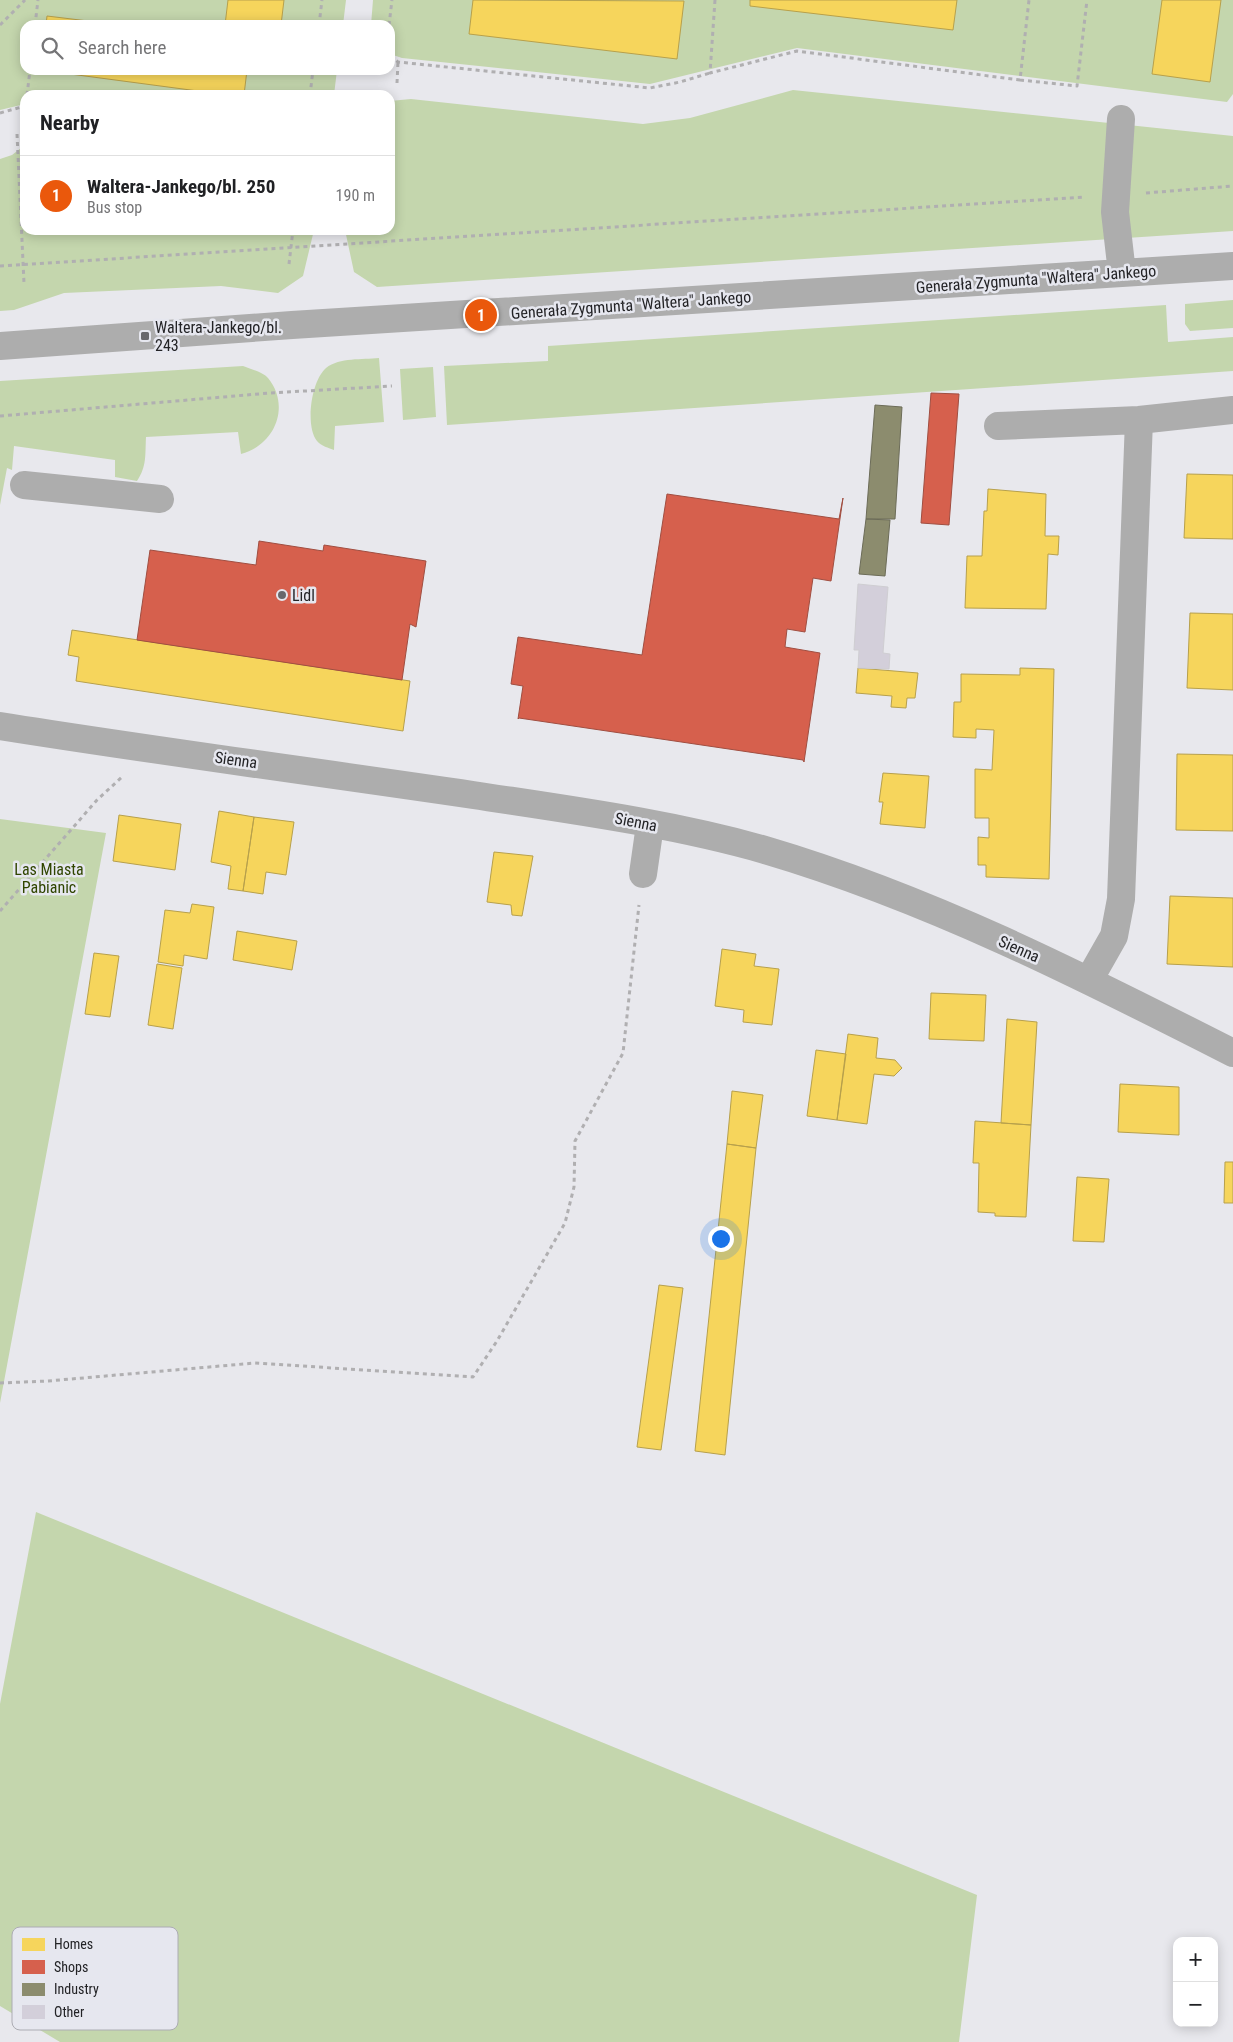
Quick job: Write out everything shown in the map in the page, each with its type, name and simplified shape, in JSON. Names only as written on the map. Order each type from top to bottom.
[{"type":"street","points":[[1121,119],[1115,212],[1122,273]]},
{"type":"street","name":"Generała Zygmunta \"Waltera\" Jankego","points":[[0,346],[292,324],[1233,266]]},
{"type":"street","points":[[998,426],[1139,420],[1233,410]]},
{"type":"street","points":[[1090,980],[1114,936],[1121,899],[1139,420]]},
{"type":"street","points":[[24,485],[160,499]]},
{"type":"street","name":"Sienna","points":[[0,726],[567,810],[650,825],[764,850],[840,874],[912,901],[1090,980],[1233,1053]]},
{"type":"street","points":[[643,874],[650,825]]},
{"type":"path","points":[[0,25],[25,0]]},
{"type":"path","points":[[36,20],[38,0]]},
{"type":"path","points":[[320,20],[322,0]]},
{"type":"path","points":[[390,20],[392,0]]},
{"type":"path","points":[[710,73],[715,0]]},
{"type":"path","points":[[1020,80],[1029,0]]},
{"type":"path","points":[[395,60],[398,62],[592,84],[650,88],[680,82],[797,51],[1077,86],[1087,0]]},
{"type":"path","points":[[397,83],[398,62]]},
{"type":"path","points":[[28,90],[29,75]]},
{"type":"path","points":[[311,90],[312,75]]},
{"type":"path","points":[[0,113],[20,107]]},
{"type":"path","points":[[17,134],[20,212]]},
{"type":"path","points":[[0,266],[1233,186]]},
{"type":"path","points":[[21,235],[24,283]]},
{"type":"path","points":[[289,264],[292,235]]},
{"type":"path","points":[[0,416],[270,393],[392,386]]},
{"type":"path","points":[[0,912],[98,800],[129,771]]},
{"type":"path","points":[[0,1383],[48,1381],[255,1363],[473,1378],[497,1341],[565,1223],[574,1187],[575,1141],[623,1053],[643,874]]},
{"type":"green space","points":[[0,0],[346,0],[344,20],[20,20],[20,75],[336,75],[335,90],[20,90],[20,105],[0,110]]},
{"type":"green space","points":[[373,0],[1233,0],[1233,94],[1227,102],[797,48],[650,84],[402,58],[395,56],[395,20],[371,20]]},
{"type":"green space","points":[[793,90],[1233,136],[1233,231],[377,287],[354,272],[346,235],[395,235],[395,101],[411,99],[643,124],[690,118]]},
{"type":"green space","points":[[20,149],[20,235],[313,235],[303,276],[278,293],[221,286],[64,293],[14,310],[0,311],[0,159],[12,155]]},
{"type":"green space","points":[[1233,300],[1233,328],[1190,331],[1185,324],[1185,304]]},
{"type":"green space","points":[[1166,305],[1168,342],[1233,337],[1233,371],[447,425],[444,366],[548,361],[548,346]]},
{"type":"green space","points":[[379,358],[384,422],[335,426],[334,450],[325,447],[317,441],[311,425],[313,393],[321,374],[326,368],[338,362]]},
{"type":"green space","points":[[243,366],[266,376],[275,389],[278,400],[279,412],[271,433],[253,449],[241,454],[238,432],[146,437],[144,465],[137,481],[115,477],[115,460],[14,446],[12,470],[7,468],[0,505],[0,381]]},
{"type":"green space","points":[[433,367],[436,417],[403,420],[400,369]]},
{"type":"green space","name":"Las Miasta Pabianic","points":[[0,819],[106,833],[0,1403]]},
{"type":"green space","points":[[36,1512],[977,1895],[959,2042],[60,2042],[40,2030],[178,2030],[178,1927],[12,1927],[12,2013],[0,2006],[0,1704]]},
{"type":"building: Homes","points":[[228,0],[284,0],[282,20],[226,20]]},
{"type":"building: Homes","points":[[473,0],[684,1],[677,59],[469,34]]},
{"type":"building: Homes","points":[[750,0],[957,0],[953,30],[750,6]]},
{"type":"building: Homes","points":[[1162,0],[1221,0],[1210,82],[1152,74]]},
{"type":"building: Homes","points":[[47,16],[80,20],[47,20]]},
{"type":"building: Homes","points":[[78,75],[246,75],[245,90],[190,90]]},
{"type":"building: Homes","points":[[1187,474],[1233,475],[1233,539],[1184,538]]},
{"type":"building: Homes","points":[[988,489],[1046,494],[1045,536],[1059,536],[1058,555],[1048,554],[1046,609],[965,608],[967,556],[982,556],[984,511],[987,511]]},
{"type":"building: Homes","points":[[1190,613],[1233,614],[1233,690],[1187,688]]},
{"type":"building: Homes","points":[[72,630],[410,681],[403,731],[76,681],[79,657],[68,655]]},
{"type":"building: Homes","points":[[858,668],[918,673],[915,698],[907,698],[906,708],[891,707],[892,696],[856,693]]},
{"type":"building: Homes","points":[[1020,668],[1054,669],[1049,879],[986,877],[986,865],[978,865],[978,837],[989,838],[989,818],[975,818],[975,769],[992,770],[994,730],[976,729],[976,738],[953,737],[954,702],[961,702],[961,674],[1020,675]]},
{"type":"building: Homes","points":[[1177,754],[1233,755],[1233,831],[1176,830]]},
{"type":"building: Homes","points":[[883,773],[929,776],[925,828],[880,824],[883,802],[879,802]]},
{"type":"building: Homes","points":[[219,811],[254,817],[243,891],[228,889],[231,866],[211,862]]},
{"type":"building: Homes","points":[[119,815],[181,824],[175,870],[113,861]]},
{"type":"building: Homes","points":[[254,817],[294,822],[286,875],[266,872],[263,894],[243,891]]},
{"type":"building: Homes","points":[[494,852],[533,856],[522,916],[512,915],[511,905],[487,902]]},
{"type":"building: Homes","points":[[1170,896],[1233,898],[1233,967],[1167,964]]},
{"type":"building: Homes","points":[[192,904],[214,907],[207,959],[184,955],[183,966],[158,962],[165,910],[190,913]]},
{"type":"building: Homes","points":[[237,931],[297,941],[292,970],[233,960]]},
{"type":"building: Homes","points":[[722,949],[756,954],[754,966],[779,969],[772,1025],[743,1022],[744,1010],[715,1006]]},
{"type":"building: Homes","points":[[94,953],[119,956],[110,1017],[85,1014]]},
{"type":"building: Homes","points":[[157,964],[182,968],[173,1029],[148,1025]]},
{"type":"building: Homes","points":[[931,993],[986,995],[984,1041],[929,1039]]},
{"type":"building: Homes","points":[[1007,1019],[1037,1022],[1031,1125],[1001,1123]]},
{"type":"building: Homes","points":[[848,1034],[878,1038],[876,1058],[895,1060],[902,1068],[894,1076],[874,1074],[867,1124],[837,1120]]},
{"type":"building: Homes","points":[[816,1050],[846,1054],[837,1120],[807,1116]]},
{"type":"building: Homes","points":[[1120,1084],[1179,1087],[1179,1135],[1118,1132]]},
{"type":"building: Homes","points":[[732,1091],[763,1095],[756,1148],[727,1144]]},
{"type":"building: Homes","points":[[975,1121],[1031,1125],[1026,1217],[995,1216],[995,1213],[978,1212],[979,1163],[973,1163]]},
{"type":"building: Homes","points":[[727,1144],[756,1148],[725,1455],[695,1451]]},
{"type":"building: Homes","points":[[1225,1162],[1233,1162],[1233,1203],[1224,1203]]},
{"type":"building: Homes","points":[[1077,1177],[1109,1179],[1104,1242],[1073,1241]]},
{"type":"building: Homes","points":[[659,1285],[683,1288],[661,1450],[637,1447]]},
{"type":"building: Shops","points":[[931,393],[959,394],[949,525],[921,523]]},
{"type":"building: Shops","points":[[667,494],[839,519],[843,498],[831,581],[813,578],[805,632],[787,629],[785,647],[820,653],[804,762],[803,760],[518,719],[523,686],[511,684],[518,637],[642,655]]},
{"type":"building: Shops","name":"Lidl","points":[[259,541],[323,551],[324,545],[426,561],[416,627],[410,624],[402,680],[137,640],[150,550],[256,565]]},
{"type":"building: Industry","points":[[875,405],[902,407],[895,519],[866,519]]},
{"type":"building: Industry","points":[[866,519],[890,520],[885,576],[859,574]]},
{"type":"building: Other","points":[[858,584],[888,587],[883,653],[890,654],[889,669],[858,668],[859,650],[854,650]]},
{"type":"place","name":"Waltera-Jankego/bl. 250","points":[[481,315]]},
{"type":"place","name":"Waltera-Jankego/bl. 243","points":[[145,336]]},
{"type":"place","name":"Lidl","points":[[282,595]]}]
